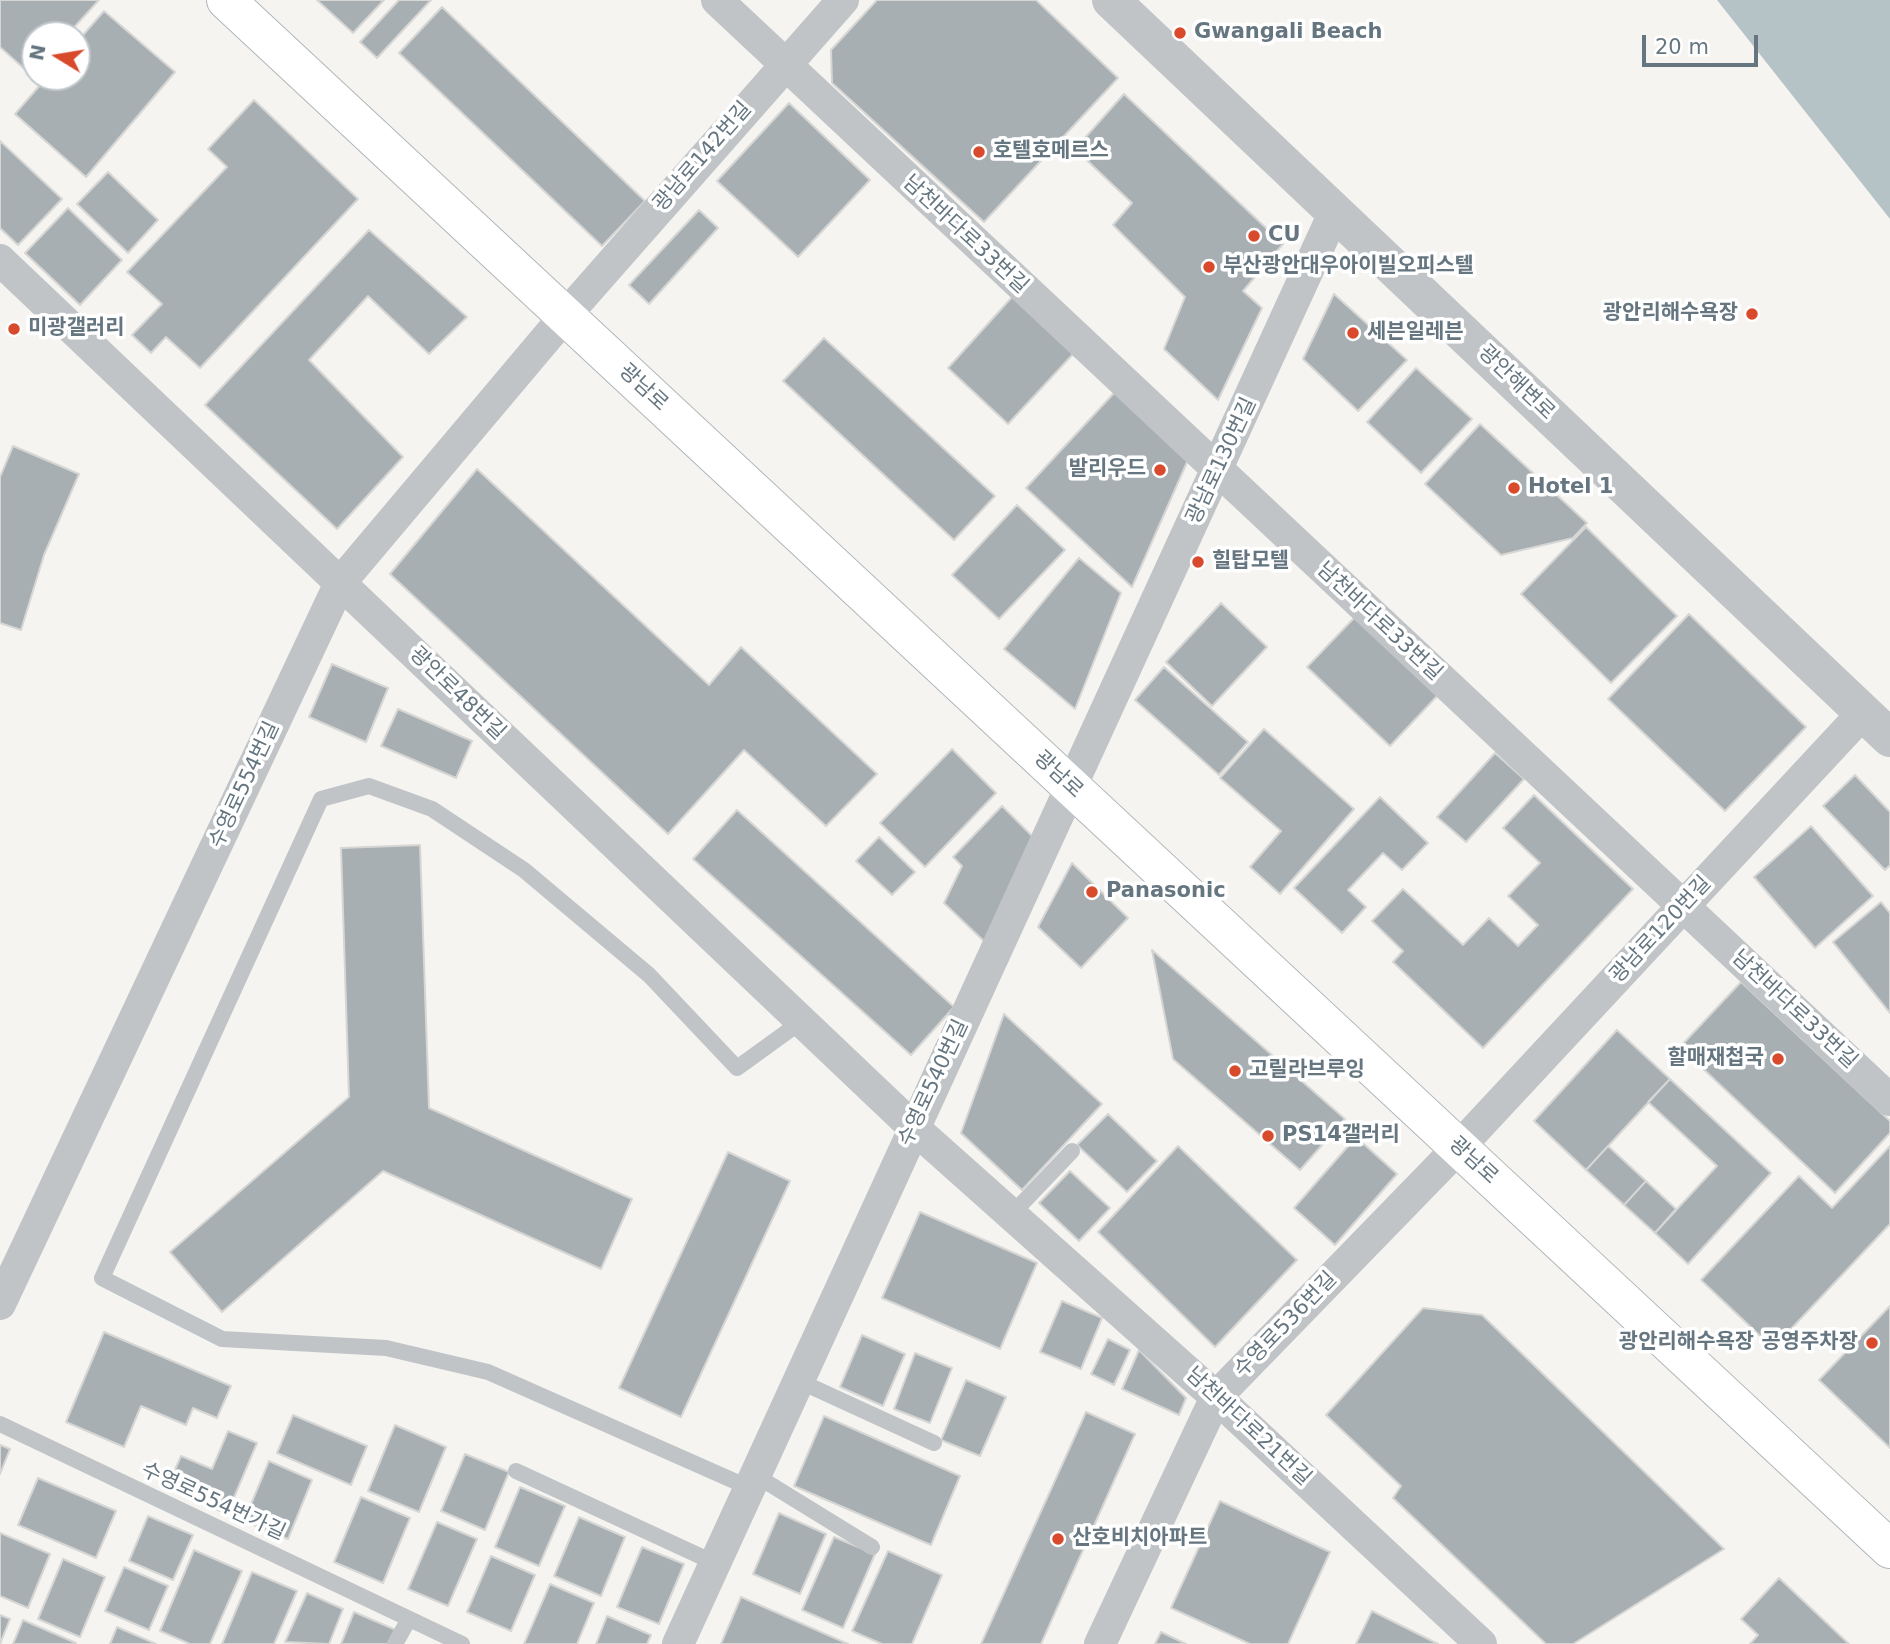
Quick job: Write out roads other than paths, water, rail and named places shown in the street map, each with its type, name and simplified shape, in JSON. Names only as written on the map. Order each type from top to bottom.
[{"type":"main road","name":"광남로","points":[[226,0],[1890,1549]]},
{"type":"street","name":"남천바다로33번길","points":[[717,0],[1890,1100]]},
{"type":"street","name":"광남로142번길","points":[[565,316],[843,0]]},
{"type":"street","name":"광안해변로","points":[[1111,0],[1877,725]]},
{"type":"street","name":"광남로130번길","points":[[1070,786],[1335,211]]},
{"type":"street","name":"광안로48번길","points":[[0,260],[914,1128]]},
{"type":"street","name":"수영로554번길","points":[[0,1304],[340,583],[565,316]]},
{"type":"street","name":"광남로120번길","points":[[1459,1147],[1684,907],[1877,725]]},
{"type":"street","name":"수영로540번길","points":[[678,1644],[1070,786]]},
{"type":"street","name":"남천바다로21번길","points":[[914,1128],[1216,1397],[1480,1644]]},
{"type":"street","name":"수영로536번길","points":[[1100,1644],[1216,1397],[1459,1147]]},
{"type":"lane","points":[[802,1021],[737,1068],[649,975],[524,870],[432,809],[369,786],[321,799],[102,1278],[222,1339],[386,1348],[488,1372],[753,1482],[872,1547]]},
{"type":"lane","points":[[1010,1216],[1072,1151]]},
{"type":"lane","points":[[799,1381],[934,1443]]},
{"type":"lane","name":"수영로554번가길","points":[[0,1424],[462,1644]]},
{"type":"lane","points":[[516,1471],[715,1563]]},
{"type":"lane","points":[[395,1644],[409,1619]]},
{"type":"place","name":"Gwangali Beach","points":[[1180,33]]},
{"type":"place","name":"호텔호메르스","points":[[979,152]]},
{"type":"place","name":"CU","points":[[1254,236]]},
{"type":"place","name":"부산광안대우아이빌오피스텔","points":[[1209,267]]},
{"type":"place","name":"광안리해수욕장","points":[[1752,314]]},
{"type":"place","name":"미광갤러리","points":[[14,329]]},
{"type":"place","name":"세븐일레븐","points":[[1353,333]]},
{"type":"place","name":"발리우드","points":[[1160,470]]},
{"type":"place","name":"Hotel 1","points":[[1514,488]]},
{"type":"place","name":"힐탑모텔","points":[[1198,562]]},
{"type":"place","name":"Panasonic","points":[[1092,892]]},
{"type":"place","name":"할매재첩국","points":[[1778,1059]]},
{"type":"place","name":"고릴라브루잉","points":[[1235,1071]]},
{"type":"place","name":"PS14갤러리","points":[[1268,1136]]},
{"type":"place","name":"광안리해수욕장 공영주차장","points":[[1872,1343]]},
{"type":"place","name":"산호비치아파트","points":[[1058,1539]]}]
